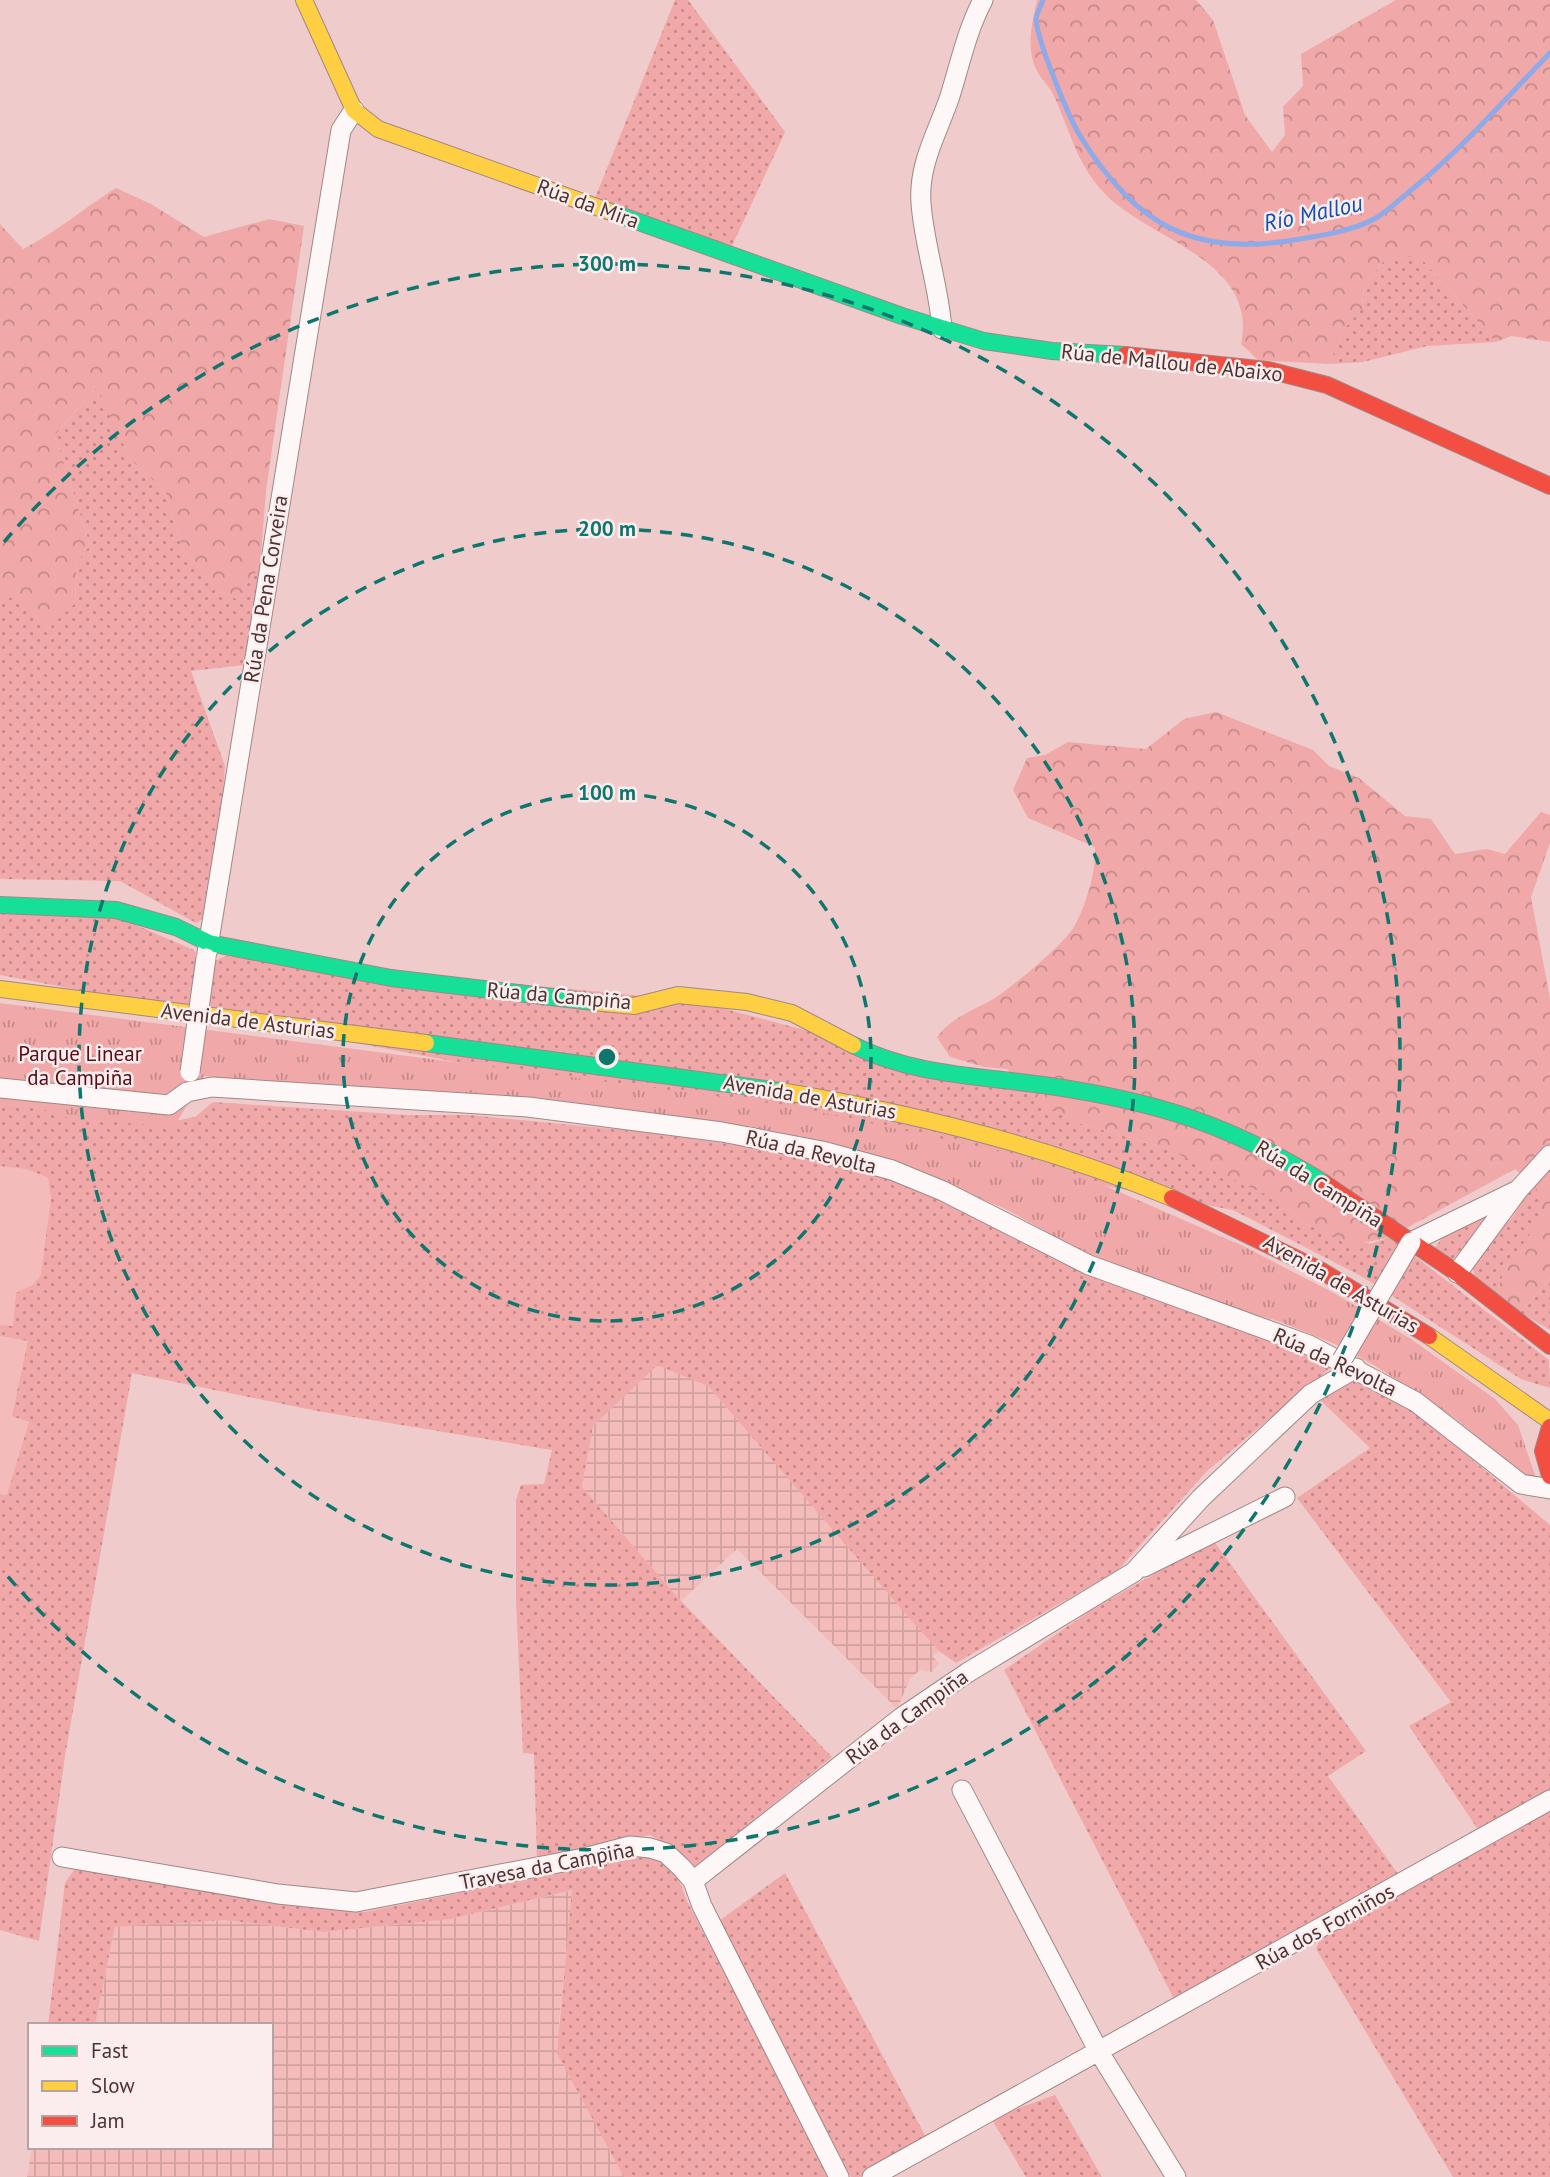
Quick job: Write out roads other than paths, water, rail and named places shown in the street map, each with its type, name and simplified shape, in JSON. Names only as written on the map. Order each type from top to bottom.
[{"type":"street","points":[[942,330],[940,299],[921,205],[921,172],[949,98],[972,19],[983,0]]},
{"type":"street","name":"Rúa da Mira","points":[[310,2],[354,110],[378,129],[942,330]]},
{"type":"street","name":"Rúa da Pena Corveira","points":[[187,1092],[341,130],[354,110]]},
{"type":"street","name":"Rúa de Mallou de Abaixo","points":[[942,330],[984,341],[1052,351],[1159,357],[1268,370],[1327,385],[1550,486]]},
{"type":"street","name":"Rúa da Campiña","points":[[0,905],[116,910],[176,927],[208,950],[429,984],[634,1006],[678,995],[698,995],[792,1013],[872,1055],[894,1062],[977,1078],[1113,1097],[1169,1109],[1225,1129],[1285,1158],[1457,1273],[1550,1346]]},
{"type":"street","name":"Avenida de Asturias","points":[[0,989],[697,1078],[874,1107],[955,1126],[1126,1180],[1256,1236],[1401,1315],[1550,1421]]},
{"type":"street","name":"Rúa da Revolta","points":[[0,1088],[169,1105],[187,1092],[212,1087],[528,1107],[709,1130],[822,1152],[905,1175],[943,1191],[1089,1265],[1309,1345],[1416,1402],[1521,1485],[1550,1489]]},
{"type":"street","points":[[1457,1273],[1519,1189],[1550,1155]]},
{"type":"street","points":[[1349,1364],[1410,1242],[1519,1189]]},
{"type":"street","name":"Rúa da Campiña","points":[[1134,1572],[1201,1498],[1311,1394],[1349,1364]]},
{"type":"street","points":[[1515,1394],[1550,1400]]},
{"type":"street","points":[[1515,1394],[1543,1443]]},
{"type":"street","points":[[1550,1427],[1543,1443],[1544,1465],[1550,1476]]},
{"type":"street","name":"Rúa da Campiña","points":[[693,1881],[902,1717],[967,1673],[1134,1572],[1285,1497]]},
{"type":"street","points":[[962,1790],[1099,2052],[1176,2177]]},
{"type":"street","name":"Rúa dos Forniños","points":[[872,2177],[1550,1800]]},
{"type":"street","name":"Travesa da Campiña","points":[[62,1857],[278,1894],[356,1902],[584,1858],[630,1846],[666,1853],[693,1881],[702,1906],[839,2177]]},
{"type":"waterway","name":"Río Mallou","points":[[1043,0],[1036,20],[1048,62],[1076,129],[1103,169],[1125,194],[1148,214],[1173,229],[1200,239],[1230,244],[1263,244],[1329,234],[1376,218],[1447,159],[1550,53]]},
{"type":"park label","name":"Parque Linear da Campiña","points":[[80,1066]]}]
